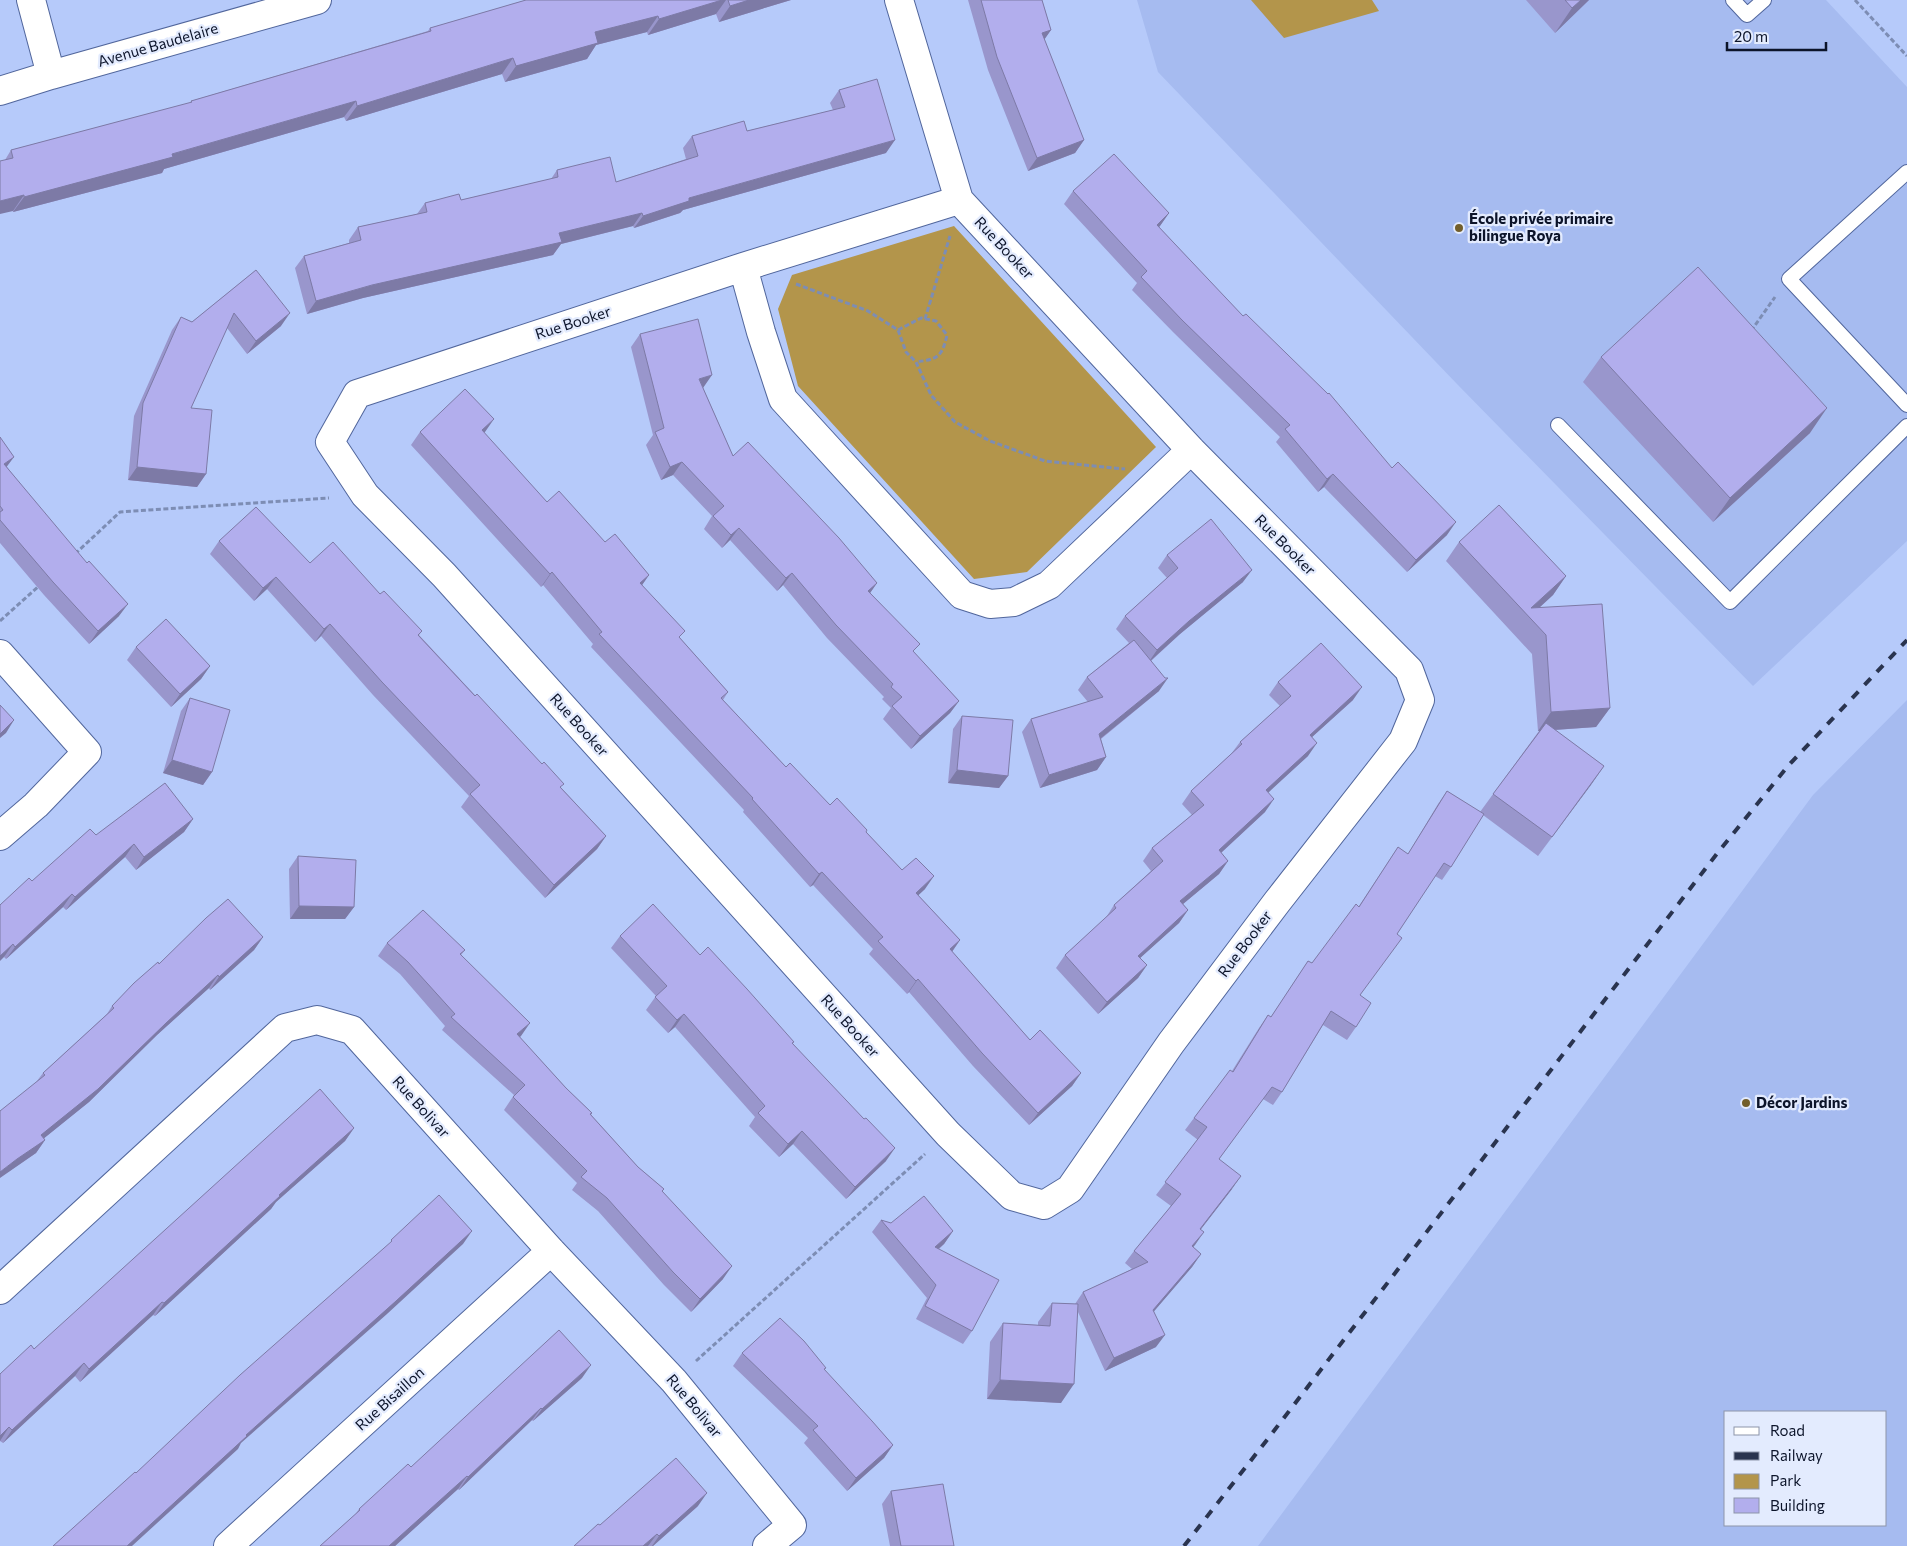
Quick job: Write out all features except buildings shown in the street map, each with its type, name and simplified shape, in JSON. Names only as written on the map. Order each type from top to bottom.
[{"type":"street","points":[[31,0],[51,75]]},
{"type":"street","name":"Avenue Baudelaire","points":[[0,91],[317,0]]},
{"type":"street","name":"Rue Booker","points":[[899,0],[959,200],[1191,450],[1409,670],[1420,700],[1403,741],[1277,902],[1171,1043],[1070,1189],[1044,1205],[1012,1196],[948,1134],[444,575],[365,495],[330,442],[357,394],[743,267],[959,200]]},
{"type":"street","points":[[743,267],[782,399],[962,595],[990,604],[1014,602],[1049,585],[1191,450]]},
{"type":"street","points":[[0,654],[86,752],[36,804],[0,836]]},
{"type":"street","name":"Rue Bolivar","points":[[0,1290],[285,1028],[318,1020],[352,1030],[551,1251],[674,1381],[792,1525],[767,1546]]},
{"type":"street","name":"Rue Bisaillon","points":[[228,1546],[551,1251]]},
{"type":"lane","points":[[1733,0],[1747,15],[1764,0]]},
{"type":"lane","points":[[1907,172],[1789,279],[1907,405]]},
{"type":"lane","points":[[1558,425],[1730,602],[1907,426]]},
{"type":"path","points":[[1855,0],[1907,56]]},
{"type":"path","points":[[925,319],[947,250],[959,200]]},
{"type":"path","points":[[1747,335],[1789,279]]},
{"type":"path","points":[[790,282],[868,311],[898,330],[906,352],[916,362],[931,395],[955,422],[990,441],[1044,461],[1166,474]]},
{"type":"path","points":[[898,330],[921,318],[936,322],[947,335],[944,351],[931,360],[916,362]]},
{"type":"path","points":[[71,557],[120,512],[365,495]]},
{"type":"path","points":[[0,621],[42,583]]},
{"type":"path","points":[[674,1381],[948,1134]]},
{"type":"shaded area","points":[[1137,0],[1826,0],[1907,87],[1907,541],[1753,686],[1457,384],[1158,72]]},
{"type":"shaded area","name":"Décor Jardins","points":[[1907,700],[1907,1546],[1258,1546],[1813,795]]},
{"type":"green space","points":[[1251,0],[1372,0],[1379,11],[1284,38]]},
{"type":"green space","points":[[954,226],[1156,447],[1027,572],[974,579],[798,386],[778,309],[792,275]]},
{"type":"railway","points":[[1184,1546],[1719,851],[1788,766],[1907,640]]},
{"type":"place","name":"École privée primaire bilingue Roya","points":[[1459,228]]},
{"type":"place","name":"Décor Jardins","points":[[1746,1103]]}]
